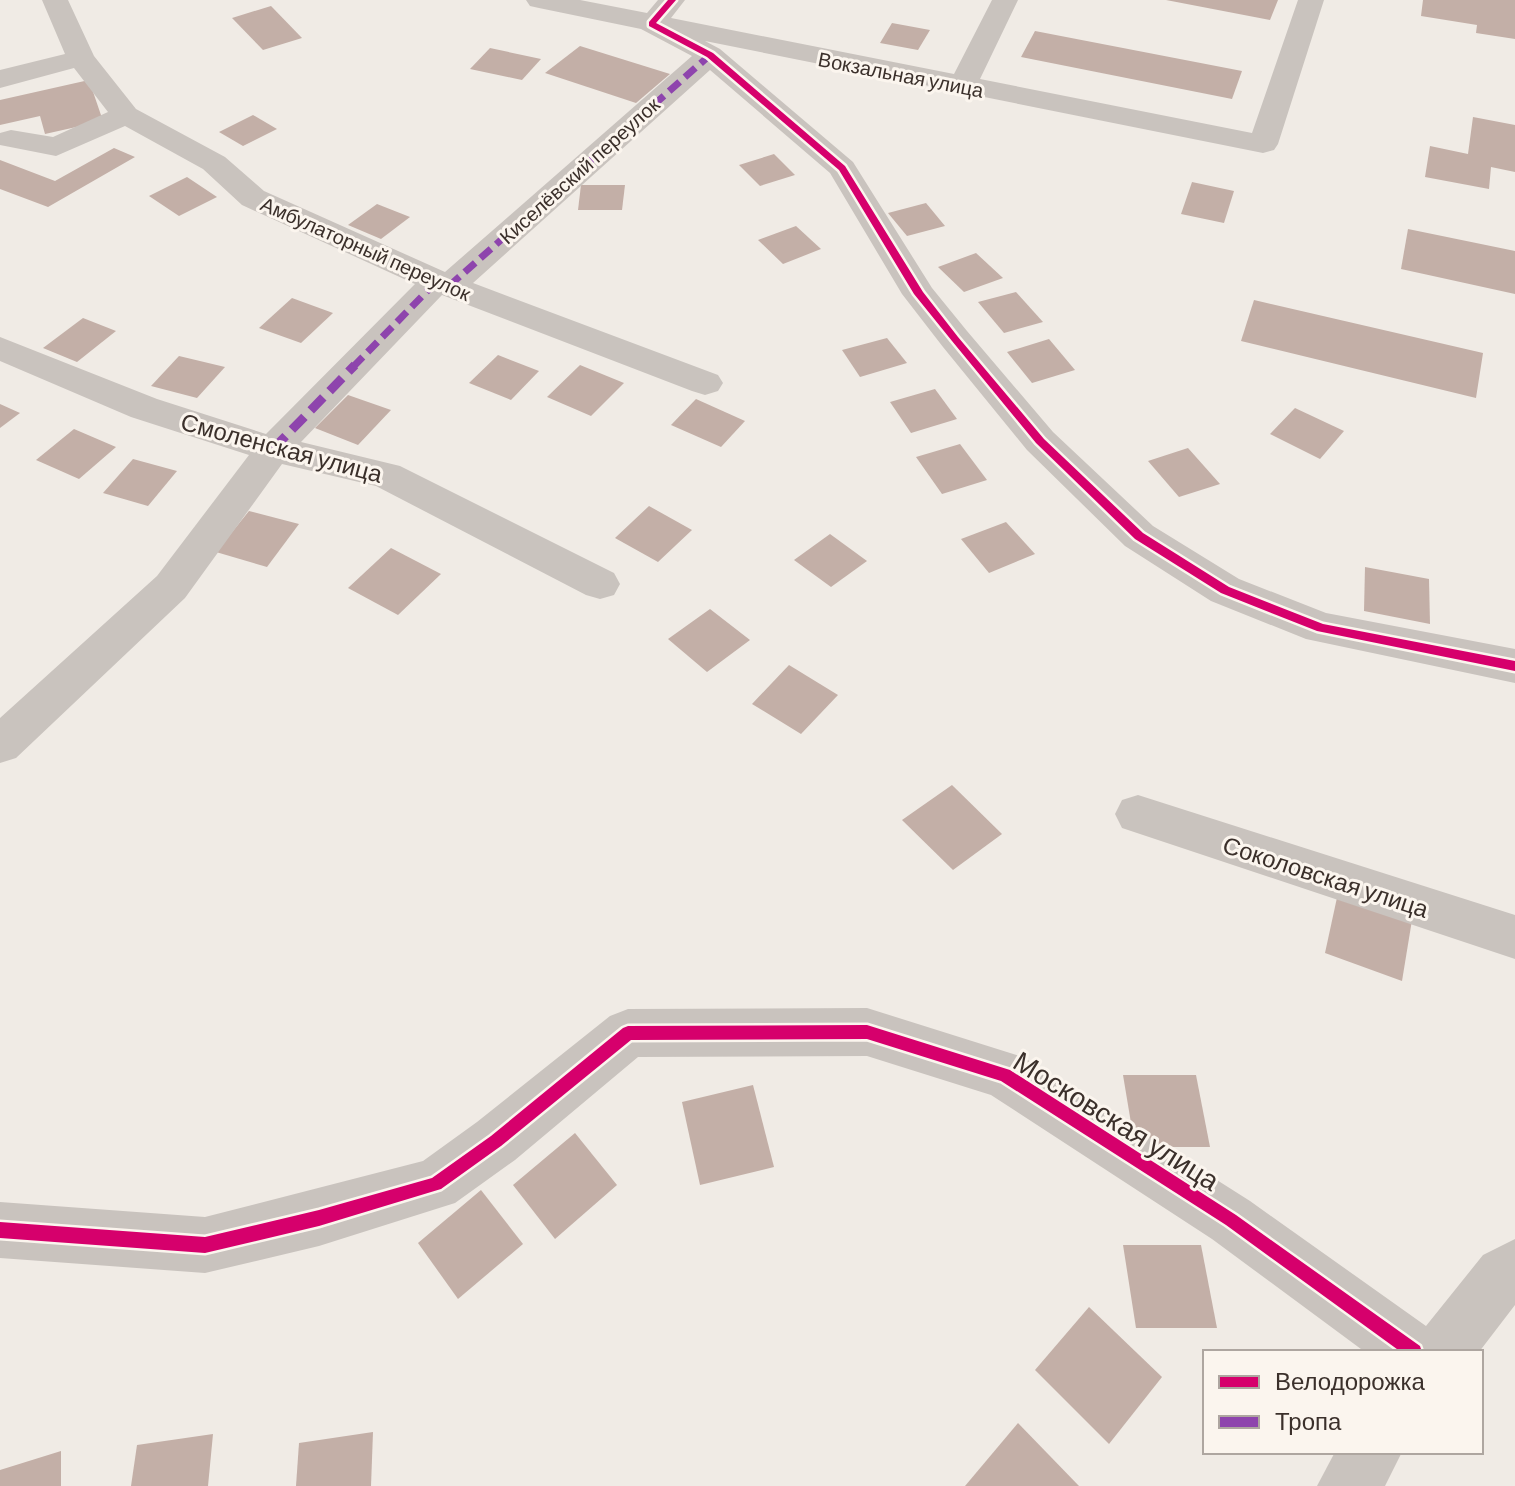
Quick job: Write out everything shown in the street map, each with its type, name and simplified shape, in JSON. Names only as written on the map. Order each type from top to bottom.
[{"type":"street","name":"Амбулаторный переулок","points":[[55,0],[81,58],[126,115],[214,163],[253,198],[443,284],[705,383]]},
{"type":"street","name":"Вокзальная улица","points":[[539,0],[662,12],[962,86],[1263,144],[1311,0]]},
{"type":"street","points":[[962,86],[1005,0]]},
{"type":"street","points":[[662,12],[842,168],[919,294],[955,339],[1040,441],[1139,536],[1225,590],[1321,628],[1515,666]]},
{"type":"street","name":"Киселёвский переулок","points":[[0,745],[171,587],[273,449],[443,284],[710,55]]},
{"type":"street","points":[[0,79],[81,58]]},
{"type":"street","points":[[11,139],[56,147],[126,115]]},
{"type":"street","name":"Смоленская улица","points":[[0,348],[144,408],[273,449],[387,475],[600,584]]},
{"type":"street","name":"Соколовская улица","points":[[1138,814],[1515,937]]},
{"type":"street","name":"Московская улица","points":[[0,1230],[205,1245],[319,1218],[436,1184],[496,1141],[628,1033],[867,1032],[1005,1075],[1231,1220],[1411,1350]]},
{"type":"street","points":[[1444,1350],[1503,1275],[1515,1267]]},
{"type":"street","points":[[1348,1486],[1371,1454]]},
{"type":"building","points":[[1166,0],[1278,0],[1270,20]]},
{"type":"building","points":[[1423,0],[1515,0],[1515,39],[1476,33],[1477,25],[1421,16]]},
{"type":"building","points":[[271,6],[302,38],[263,50],[232,18]]},
{"type":"building","points":[[892,23],[930,30],[918,50],[880,43]]},
{"type":"building","points":[[1035,31],[1242,71],[1232,99],[1021,57]]},
{"type":"building","points":[[580,46],[670,74],[636,103],[545,73]]},
{"type":"building","points":[[490,48],[541,59],[522,80],[470,69]]},
{"type":"building","points":[[89,80],[103,121],[45,134],[40,116],[0,125],[0,100]]},
{"type":"building","points":[[253,115],[277,129],[243,146],[219,132]]},
{"type":"building","points":[[1473,117],[1515,125],[1515,172],[1491,167],[1489,189],[1425,177],[1430,146],[1468,154]]},
{"type":"building","points":[[114,148],[135,157],[48,207],[0,189],[0,160],[55,181]]},
{"type":"building","points":[[774,154],[795,175],[760,186],[739,165]]},
{"type":"building","points":[[187,177],[217,197],[179,216],[149,196]]},
{"type":"building","points":[[1192,182],[1234,191],[1224,223],[1181,214]]},
{"type":"building","points":[[581,185],[625,185],[622,210],[578,210]]},
{"type":"building","points":[[926,203],[945,226],[907,236],[888,213]]},
{"type":"building","points":[[377,204],[410,217],[381,239],[348,225]]},
{"type":"building","points":[[796,226],[821,249],[783,264],[758,240]]},
{"type":"building","points":[[1408,229],[1515,251],[1515,294],[1401,269]]},
{"type":"building","points":[[976,253],[1003,278],[964,292],[938,267]]},
{"type":"building","points":[[1016,292],[1043,322],[1004,333],[978,302]]},
{"type":"building","points":[[292,298],[333,313],[301,343],[259,328]]},
{"type":"building","points":[[1254,300],[1483,353],[1476,398],[1241,341]]},
{"type":"building","points":[[83,318],[116,331],[77,362],[43,348]]},
{"type":"building","points":[[887,338],[907,363],[860,377],[842,350]]},
{"type":"building","points":[[1049,339],[1075,370],[1032,383],[1007,352]]},
{"type":"building","points":[[498,355],[539,371],[511,400],[469,383]]},
{"type":"building","points":[[179,356],[225,367],[197,398],[151,386]]},
{"type":"building","points":[[580,365],[624,383],[591,416],[547,397]]},
{"type":"building","points":[[935,389],[957,419],[911,433],[890,402]]},
{"type":"building","points":[[348,395],[391,410],[358,445],[315,428]]},
{"type":"building","points":[[696,399],[745,421],[721,447],[671,425]]},
{"type":"building","points":[[0,404],[20,413],[0,428]]},
{"type":"building","points":[[1295,408],[1344,431],[1320,459],[1270,434]]},
{"type":"building","points":[[74,429],[116,447],[79,479],[36,460]]},
{"type":"building","points":[[960,444],[987,480],[942,494],[916,457]]},
{"type":"building","points":[[1188,448],[1220,484],[1179,497],[1148,461]]},
{"type":"building","points":[[133,459],[177,471],[148,506],[103,493]]},
{"type":"building","points":[[649,506],[692,530],[658,562],[615,538]]},
{"type":"building","points":[[249,511],[299,524],[267,567],[216,552]]},
{"type":"building","points":[[1006,522],[1035,554],[989,573],[961,539]]},
{"type":"building","points":[[830,534],[867,561],[831,587],[794,560]]},
{"type":"building","points":[[391,548],[441,574],[398,615],[348,588]]},
{"type":"building","points":[[1365,567],[1429,579],[1430,624],[1364,611]]},
{"type":"building","points":[[710,609],[750,640],[707,672],[668,639]]},
{"type":"building","points":[[789,665],[838,695],[801,734],[752,704]]},
{"type":"building","points":[[952,785],[1002,834],[953,870],[902,820]]},
{"type":"building","points":[[1338,893],[1412,920],[1402,981],[1325,953]]},
{"type":"building","points":[[1123,1075],[1196,1075],[1210,1147],[1135,1147]]},
{"type":"building","points":[[753,1085],[774,1167],[700,1185],[682,1102]]},
{"type":"building","points":[[575,1133],[617,1185],[555,1239],[513,1185]]},
{"type":"building","points":[[481,1190],[523,1244],[458,1299],[418,1243]]},
{"type":"building","points":[[1123,1245],[1201,1245],[1217,1328],[1136,1328]]},
{"type":"building","points":[[1089,1307],[1162,1377],[1109,1444],[1035,1370]]},
{"type":"building","points":[[1018,1423],[1079,1486],[965,1486]]},
{"type":"building","points":[[373,1432],[371,1486],[296,1486],[299,1443]]},
{"type":"building","points":[[213,1434],[208,1486],[131,1486],[137,1445]]},
{"type":"building","points":[[61,1451],[61,1486],[0,1486],[0,1470]]},
{"type":"marked path","points":[[449,286],[710,55]]},
{"type":"marked path","points":[[273,449],[437,281]]},
{"type":"cycle path","points":[[672,0],[652,24],[710,55],[842,168],[919,294],[955,339],[1040,441],[1139,536],[1225,590],[1321,628],[1515,666]]},
{"type":"cycle path","points":[[0,1230],[205,1245],[319,1218],[436,1184],[496,1141],[628,1033],[867,1032],[1005,1075],[1231,1220],[1411,1350]]}]
